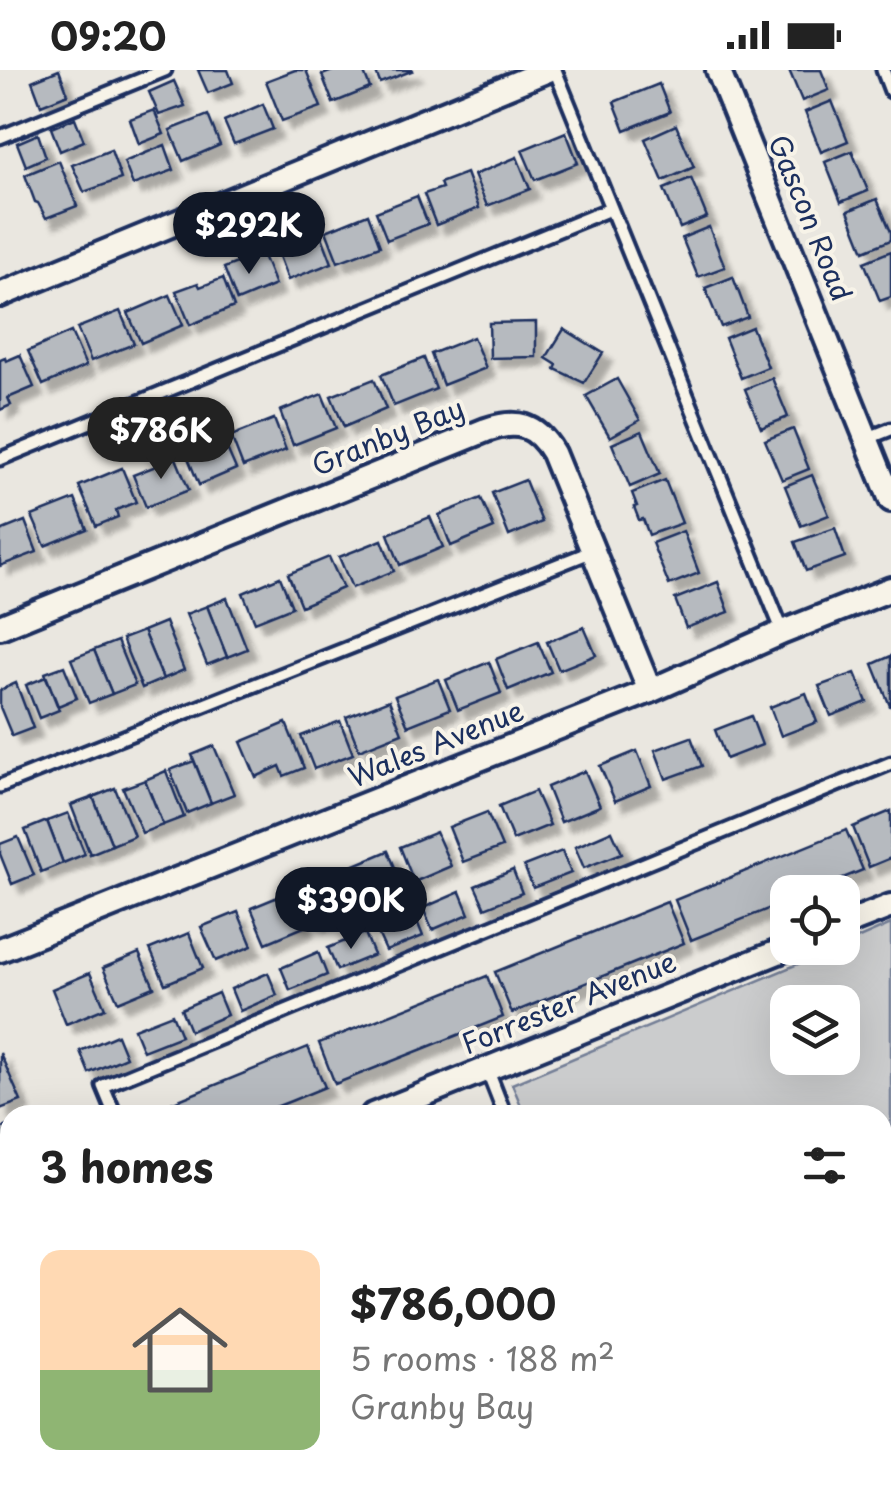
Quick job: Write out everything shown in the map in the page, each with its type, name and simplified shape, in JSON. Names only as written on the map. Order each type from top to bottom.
[{"type":"street","points":[[0,295],[552,70]]},
{"type":"street","name":"Gascon Road","points":[[718,70],[891,500]]},
{"type":"street","name":"Granby Bay","points":[[0,626],[503,424],[528,427],[547,443],[650,691]]},
{"type":"street","name":"Wales Avenue","points":[[0,950],[650,691],[891,588]]},
{"type":"street","points":[[860,919],[891,906]]},
{"type":"street","name":"Forrester Avenue","points":[[398,1105],[770,955]]},
{"type":"lane","points":[[0,138],[165,70]]},
{"type":"lane","points":[[552,70],[784,632]]},
{"type":"lane","points":[[883,70],[891,90]]},
{"type":"lane","points":[[0,459],[610,209]]},
{"type":"lane","points":[[866,440],[891,429]]},
{"type":"lane","points":[[0,786],[593,550]]},
{"type":"lane","points":[[110,1105],[103,1086],[891,763]]},
{"type":"lane","points":[[487,1069],[501,1105]]},
{"type":"shaded area","points":[[891,924],[891,1105],[521,1105],[512,1084],[796,965],[860,965],[860,938]]},
{"type":"building","points":[[59,70],[68,94],[41,105],[32,81]]},
{"type":"building","points":[[198,70],[228,70],[233,83],[208,93]]},
{"type":"building","points":[[306,70],[321,107],[282,121],[266,81]]},
{"type":"building","points":[[335,70],[363,70],[370,88],[333,103],[322,75]]},
{"type":"building","points":[[375,70],[414,70],[380,83]]},
{"type":"building","points":[[789,70],[821,70],[829,90],[802,101]]},
{"type":"building","points":[[174,81],[185,106],[159,115],[149,92]]},
{"type":"building","points":[[659,84],[670,112],[625,130],[614,102]]},
{"type":"building","points":[[832,101],[848,141],[821,152],[805,112]]},
{"type":"building","points":[[263,104],[273,129],[234,144],[224,121]]},
{"type":"building","points":[[154,110],[164,134],[139,144],[130,119]]},
{"type":"building","points":[[208,115],[220,145],[183,161],[170,130]]},
{"type":"building","points":[[75,118],[84,141],[60,151],[51,128]]},
{"type":"building","points":[[676,125],[694,167],[663,181],[645,139]]},
{"type":"building","points":[[566,132],[578,163],[535,180],[522,150]]},
{"type":"building","points":[[38,134],[46,157],[26,166],[17,143]]},
{"type":"building","points":[[165,145],[174,170],[133,185],[124,162]]},
{"type":"building","points":[[111,150],[121,179],[84,192],[72,165]]},
{"type":"building","points":[[852,151],[868,191],[841,202],[825,162]]},
{"type":"building","points":[[517,157],[530,189],[487,206],[474,175]]},
{"type":"building","points":[[59,161],[77,206],[46,218],[25,175]]},
{"type":"building","points":[[466,173],[479,208],[436,225],[424,194]]},
{"type":"building","points":[[691,178],[707,217],[680,228],[664,189]]},
{"type":"building","points":[[417,196],[428,224],[387,240],[376,212]]},
{"type":"building","points":[[877,199],[891,240],[864,251],[848,211]]},
{"type":"building","points":[[368,214],[380,246],[338,262],[326,231]]},
{"type":"building","points":[[709,227],[725,267],[698,277],[682,238]]},
{"type":"building","points":[[321,234],[332,263],[288,280],[277,251]]},
{"type":"building","points":[[891,251],[891,297],[880,301],[864,262]]},
{"type":"building","points":[[262,253],[275,285],[237,301],[224,268]]},
{"type":"building","points":[[733,277],[748,317],[721,327],[705,288]]},
{"type":"building","points":[[223,278],[234,307],[190,325],[176,291]]},
{"type":"building","points":[[170,295],[183,325],[141,343],[128,313]]},
{"type":"building","points":[[120,311],[134,344],[91,361],[77,328]]},
{"type":"building","points":[[536,322],[536,357],[490,358],[489,323]]},
{"type":"building","points":[[752,327],[768,367],[741,378],[725,338]]},
{"type":"building","points":[[564,329],[603,353],[584,383],[555,369],[557,365],[546,358]]},
{"type":"building","points":[[71,332],[86,366],[43,385],[28,351]]},
{"type":"building","points":[[473,337],[486,368],[443,385],[431,354]]},
{"type":"building","points":[[20,355],[34,387],[8,398],[11,405],[0,410],[0,360]]},
{"type":"building","points":[[424,358],[436,389],[394,406],[381,375]]},
{"type":"building","points":[[772,378],[788,417],[761,428],[745,389]]},
{"type":"building","points":[[374,379],[386,409],[344,427],[331,396]]},
{"type":"building","points":[[617,379],[640,420],[610,437],[586,396]]},
{"type":"building","points":[[322,394],[336,428],[293,445],[280,411]]},
{"type":"building","points":[[274,419],[286,450],[243,467],[231,436]]},
{"type":"building","points":[[793,429],[809,469],[782,480],[765,440]]},
{"type":"building","points":[[642,431],[660,474],[630,487],[612,444]]},
{"type":"building","points":[[222,437],[236,469],[199,485],[186,453]]},
{"type":"building","points":[[176,458],[189,490],[146,507],[133,475]]},
{"type":"building","points":[[122,468],[136,502],[116,510],[118,517],[96,526],[79,486]]},
{"type":"building","points":[[812,475],[829,515],[801,526],[785,486]]},
{"type":"building","points":[[525,480],[542,522],[509,536],[492,493]]},
{"type":"building","points":[[665,480],[682,523],[649,535],[643,519],[639,520],[632,493]]},
{"type":"building","points":[[481,498],[494,528],[451,546],[439,515]]},
{"type":"building","points":[[75,499],[87,529],[45,546],[32,516]]},
{"type":"building","points":[[430,517],[443,547],[400,565],[388,534]]},
{"type":"building","points":[[25,521],[37,552],[0,566],[0,531]]},
{"type":"building","points":[[835,528],[845,557],[806,571],[795,542]]},
{"type":"building","points":[[683,531],[699,573],[669,585],[652,543]]},
{"type":"building","points":[[382,540],[394,571],[352,588],[339,557]]},
{"type":"building","points":[[329,557],[343,588],[301,606],[288,574]]},
{"type":"building","points":[[280,577],[292,607],[255,622],[243,593]]},
{"type":"building","points":[[718,582],[729,612],[686,628],[675,599]]},
{"type":"building","points":[[227,598],[247,649],[227,657],[207,606]]},
{"type":"building","points":[[207,606],[227,657],[207,665],[186,614]]},
{"type":"building","points":[[165,622],[184,670],[163,679],[143,631]]},
{"type":"building","points":[[584,627],[596,655],[559,670],[547,642]]},
{"type":"building","points":[[143,631],[163,679],[142,688],[122,639]]},
{"type":"building","points":[[117,641],[135,685],[112,694],[94,650]]},
{"type":"building","points":[[538,642],[551,672],[508,690],[496,659]]},
{"type":"building","points":[[94,650],[112,694],[89,703],[71,659]]},
{"type":"building","points":[[891,656],[891,706],[890,706],[873,664]]},
{"type":"building","points":[[489,662],[501,693],[458,710],[446,680]]},
{"type":"building","points":[[64,666],[77,698],[58,706],[45,673]]},
{"type":"building","points":[[855,673],[867,702],[831,716],[819,686]]},
{"type":"building","points":[[46,677],[59,710],[39,718],[26,685]]},
{"type":"building","points":[[438,679],[450,709],[408,726],[395,696]]},
{"type":"building","points":[[16,683],[33,728],[12,736],[0,707],[0,690]]},
{"type":"building","points":[[806,693],[817,722],[781,736],[770,707]]},
{"type":"building","points":[[389,700],[402,733],[359,750],[346,717]]},
{"type":"building","points":[[751,716],[762,745],[726,759],[715,730]]},
{"type":"building","points":[[340,721],[353,754],[314,769],[301,736]]},
{"type":"building","points":[[286,723],[304,768],[284,776],[280,766],[256,777],[241,742]]},
{"type":"building","points":[[691,737],[702,766],[666,779],[655,750]]},
{"type":"building","points":[[214,746],[234,794],[211,803],[192,755]]},
{"type":"building","points":[[637,751],[651,786],[615,801],[600,766]]},
{"type":"building","points":[[194,761],[211,803],[187,813],[170,770]]},
{"type":"building","points":[[166,771],[184,817],[163,825],[145,780]]},
{"type":"building","points":[[585,771],[600,806],[561,822],[547,787]]},
{"type":"building","points":[[145,780],[163,825],[142,833],[123,788]]},
{"type":"building","points":[[115,788],[134,836],[112,845],[93,797]]},
{"type":"building","points":[[535,791],[550,825],[513,840],[499,806]]},
{"type":"building","points":[[93,797],[112,845],[90,854],[71,805]]},
{"type":"building","points":[[891,811],[891,858],[869,867],[853,827]]},
{"type":"building","points":[[487,812],[502,847],[463,862],[449,827]]},
{"type":"building","points":[[68,813],[85,854],[63,863],[47,821]]},
{"type":"building","points":[[47,821],[63,863],[41,872],[25,830]]},
{"type":"building","points":[[846,830],[863,870],[850,875],[770,875],[770,908],[691,940],[675,900]]},
{"type":"building","points":[[612,831],[622,853],[584,868],[575,847]]},
{"type":"building","points":[[436,832],[451,866],[414,882],[400,847]]},
{"type":"building","points":[[18,837],[34,875],[12,884],[0,844]]},
{"type":"building","points":[[388,851],[403,886],[364,902],[350,867]]},
{"type":"building","points":[[562,851],[571,873],[533,888],[524,866]]},
{"type":"building","points":[[513,870],[522,893],[485,908],[475,886]]},
{"type":"building","points":[[337,872],[351,906],[315,922],[300,887]]},
{"type":"building","points":[[290,892],[304,927],[266,943],[251,908]]},
{"type":"building","points":[[460,892],[469,914],[432,930],[423,908]]},
{"type":"building","points":[[667,902],[684,943],[512,1013],[495,972]]},
{"type":"building","points":[[238,912],[252,946],[216,961],[201,927]]},
{"type":"building","points":[[414,914],[423,936],[386,951],[376,929]]},
{"type":"building","points":[[189,933],[203,968],[165,984],[150,949]]},
{"type":"building","points":[[365,933],[374,955],[337,970],[328,948]]},
{"type":"building","points":[[318,952],[327,975],[290,990],[281,968]]},
{"type":"building","points":[[139,953],[154,987],[118,1002],[103,968]]},
{"type":"building","points":[[90,973],[105,1008],[66,1024],[52,989]]},
{"type":"building","points":[[268,973],[277,995],[240,1011],[231,989]]},
{"type":"building","points":[[487,976],[503,1017],[335,1084],[319,1043]]},
{"type":"building","points":[[218,993],[227,1015],[190,1031],[181,1009]]},
{"type":"building","points":[[172,1014],[181,1036],[143,1051],[134,1029]]},
{"type":"building","points":[[117,1035],[126,1057],[89,1073],[80,1051]]},
{"type":"building","points":[[308,1047],[325,1087],[281,1105],[166,1105]]},
{"type":"building","points":[[0,1053],[21,1101],[0,1105]]}]
